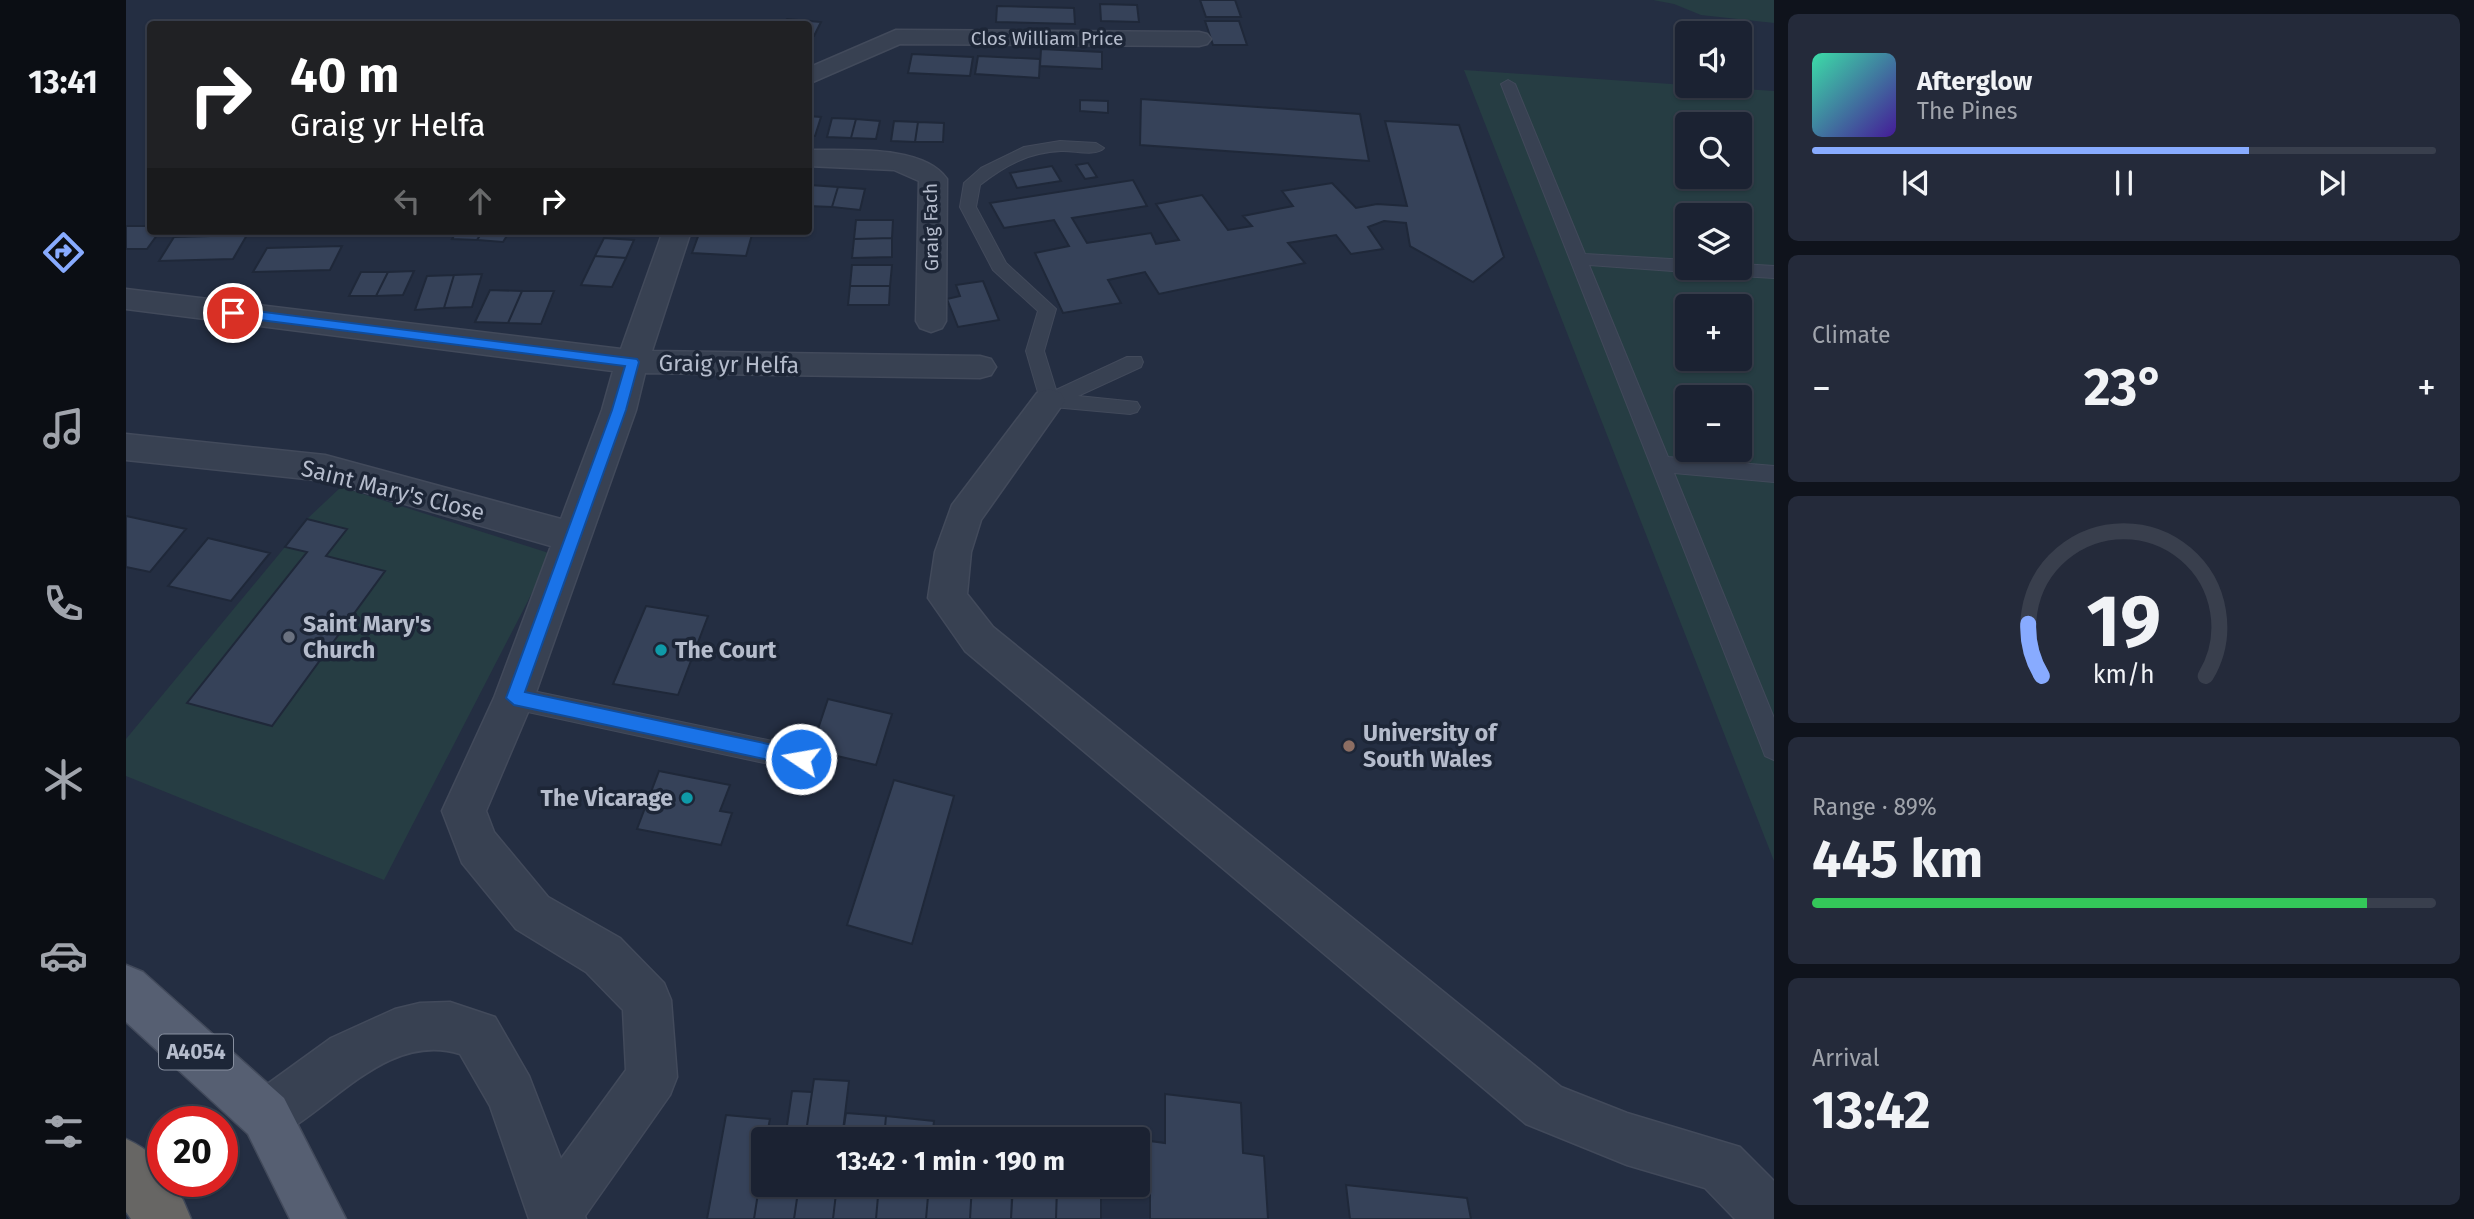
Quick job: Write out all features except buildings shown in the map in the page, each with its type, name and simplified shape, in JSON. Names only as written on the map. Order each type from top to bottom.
[{"type":"highway","points":[[126,1166],[164,1219]]},
{"type":"main road","name":"A4054","points":[[126,989],[266,1115],[319,1219]]},
{"type":"street","name":"Clos William Price","points":[[812,74],[896,37],[1199,39]]},
{"type":"street","name":"Graig Fach","points":[[812,158],[908,163],[926,170],[933,179],[931,321]]},
{"type":"street","points":[[126,299],[632,362],[676,235]]},
{"type":"street","name":"Graig yr Helfa","points":[[556,1216],[652,1077],[647,1000],[603,955],[532,913],[478,847],[464,811],[514,698],[619,410],[632,362],[980,367]]},
{"type":"street","points":[[1049,401],[965,515],[953,552],[947,598],[979,639],[1544,1106],[1627,1139],[1721,1166],[1773,1219]]},
{"type":"street","name":"Saint Mary's Close","points":[[126,447],[325,468],[573,537]]},
{"type":"street","points":[[266,1115],[356,1050],[392,1034],[447,1026],[477,1035],[511,1094],[556,1216]]},
{"type":"lane","points":[[1508,84],[1774,748]]},
{"type":"lane","points":[[1049,401],[1035,351],[1047,309],[999,267],[968,207],[972,183],[997,162],[1026,150],[1064,144],[1096,148]]},
{"type":"lane","points":[[1578,259],[1675,265]]},
{"type":"lane","points":[[1752,271],[1774,272]]},
{"type":"lane","points":[[1049,401],[1134,362]]},
{"type":"lane","points":[[1049,401],[1130,407]]},
{"type":"lane","points":[[1661,464],[1774,474]]},
{"type":"lane","points":[[514,698],[801,759]]},
{"type":"green space","points":[[1653,0],[1774,0],[1774,23],[1701,15],[1674,4]]},
{"type":"green space","points":[[1464,70],[1675,84],[1675,98],[1752,98],[1752,90],[1774,91],[1774,861]]},
{"type":"green space","points":[[341,487],[552,554],[384,880],[126,776],[126,739],[285,547],[307,552],[188,703],[272,726],[385,571],[326,556],[347,529],[307,519]]},
{"type":"place","name":"Saint Mary's Church","points":[[289,637]]},
{"type":"place","name":"The Court","points":[[661,650]]},
{"type":"place","name":"University of South Wales","points":[[1349,746]]},
{"type":"place","name":"The Vicarage","points":[[687,798]]},
{"type":"route","points":[[233,313],[632,362],[619,410],[514,698],[801,759]]}]
